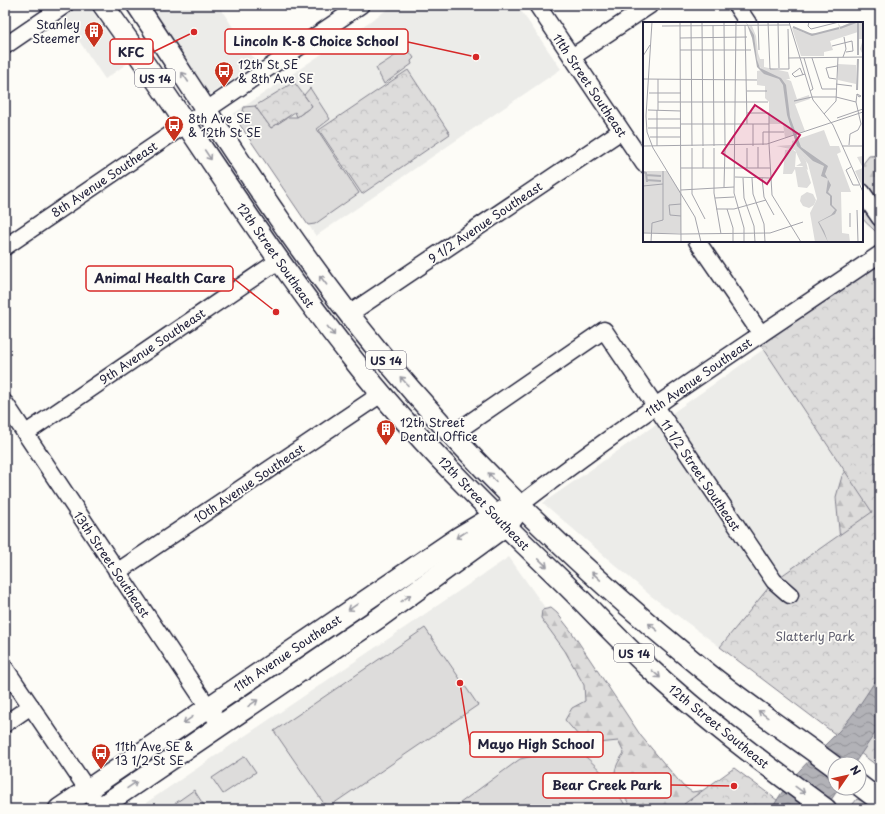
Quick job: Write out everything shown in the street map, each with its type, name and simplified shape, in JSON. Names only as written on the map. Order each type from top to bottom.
[{"type":"main road","name":"12th Street Southeast","points":[[103,5],[186,123],[278,260],[320,318],[381,394],[500,521],[646,665],[688,702],[773,770],[826,809]]},
{"type":"main road","name":"12th Street Southeast","points":[[137,5],[300,248],[349,314],[397,373],[520,505],[625,602],[703,670],[827,761]]},
{"type":"main road","name":"11th Avenue Southeast","points":[[99,808],[220,724],[380,617],[520,505]]},
{"type":"main road","name":"11th Avenue Southeast","points":[[59,809],[452,541],[500,521]]},
{"type":"street","points":[[5,46],[65,5]]},
{"type":"street","name":"8th Avenue Southeast","points":[[5,247],[361,5]]},
{"type":"street","name":"11th Street Southeast","points":[[537,5],[643,163]]},
{"type":"street","points":[[572,57],[650,5]]},
{"type":"street","points":[[736,5],[747,22]]},
{"type":"street","name":"9 1/2 Avenue Southeast","points":[[349,314],[621,131]]},
{"type":"street","points":[[863,193],[880,218]]},
{"type":"street","points":[[698,242],[761,334]]},
{"type":"street","name":"11th Avenue Southeast","points":[[520,505],[656,406],[880,254]]},
{"type":"street","name":"9th Avenue Southeast","points":[[26,433],[278,260]]},
{"type":"street","name":"11 1/2 Street Southeast","points":[[453,434],[604,330],[774,581],[790,595]]},
{"type":"street","name":"10th Avenue Southeast","points":[[117,572],[381,394]]},
{"type":"street","name":"13th Street Southeast","points":[[5,403],[220,724]]},
{"type":"street","points":[[5,668],[99,808]]},
{"type":"street","points":[[5,724],[31,706]]},
{"type":"shaded area","points":[[65,5],[88,5],[128,63],[105,79],[58,10]]},
{"type":"shaded area","points":[[144,5],[218,5],[257,63],[206,97]]},
{"type":"shaded area","points":[[394,5],[517,5],[561,69],[316,236],[233,114]]},
{"type":"shaded area","points":[[764,349],[846,472],[842,477],[837,496],[839,536],[774,581],[720,647],[651,596],[543,503]]},
{"type":"shaded area","points":[[509,557],[688,809],[137,809]]},
{"type":"green space","points":[[407,48],[414,58],[411,61],[412,64],[384,84],[376,68]]},
{"type":"green space","points":[[408,70],[450,134],[362,194],[319,130]]},
{"type":"green space","points":[[294,82],[312,106],[297,117],[295,112],[271,128],[255,106]]},
{"type":"green space","points":[[310,88],[330,119],[317,129],[359,193],[315,224],[308,225],[240,125],[244,107],[255,106],[271,128],[288,117],[297,117],[312,106],[304,95]]},
{"type":"green space","points":[[880,155],[880,237],[863,219],[863,164],[869,156]]},
{"type":"green space","name":"Slatterly Park","points":[[880,255],[880,768],[867,758],[867,756],[864,756],[720,647],[774,581],[872,512],[756,337]]},
{"type":"green space","points":[[863,451],[880,544],[840,541],[836,497],[842,476]]},
{"type":"green space","points":[[551,608],[557,613],[571,631],[641,736],[683,786],[692,792],[712,789],[743,809],[632,809],[616,782],[615,770],[624,753],[618,741],[589,744],[578,735],[565,720],[572,708],[585,701],[584,685],[565,651],[541,618],[542,610]]},
{"type":"green space","points":[[425,628],[478,705],[327,808],[274,731]]},
{"type":"green space","points":[[573,747],[597,767],[604,775],[627,809],[452,809],[520,759]]},
{"type":"green space","points":[[245,756],[256,772],[223,794],[212,778]]},
{"type":"green space","points":[[734,768],[789,809],[688,809],[684,804]]},
{"type":"green space","points":[[194,790],[205,807],[201,809],[167,809]]},
{"type":"green space","points":[[857,799],[867,803],[875,809],[849,809]]},
{"type":"water","points":[[880,674],[880,726],[859,756],[827,756],[827,796],[834,796],[825,809],[772,809],[794,776],[839,731],[861,703]]},
{"type":"place","name":"KFC","points":[[194,32]]},
{"type":"place","name":"Stanley Steemer","points":[[94,48]]},
{"type":"place","name":"Lincoln K-8 Choice School","points":[[476,57]]},
{"type":"place","name":"12th St SE & 8th Ave SE","points":[[224,88]]},
{"type":"place","name":"8th Ave SE & 12th St SE","points":[[174,142]]},
{"type":"place","name":"Animal Health Care","points":[[276,312]]},
{"type":"place","name":"12th Street Dental Office","points":[[386,446]]},
{"type":"place","name":"Mayo High School","points":[[460,683]]},
{"type":"place","name":"11th Ave SE & 13 1/2 St SE","points":[[101,770]]},
{"type":"place","name":"Bear Creek Park","points":[[734,786]]}]
